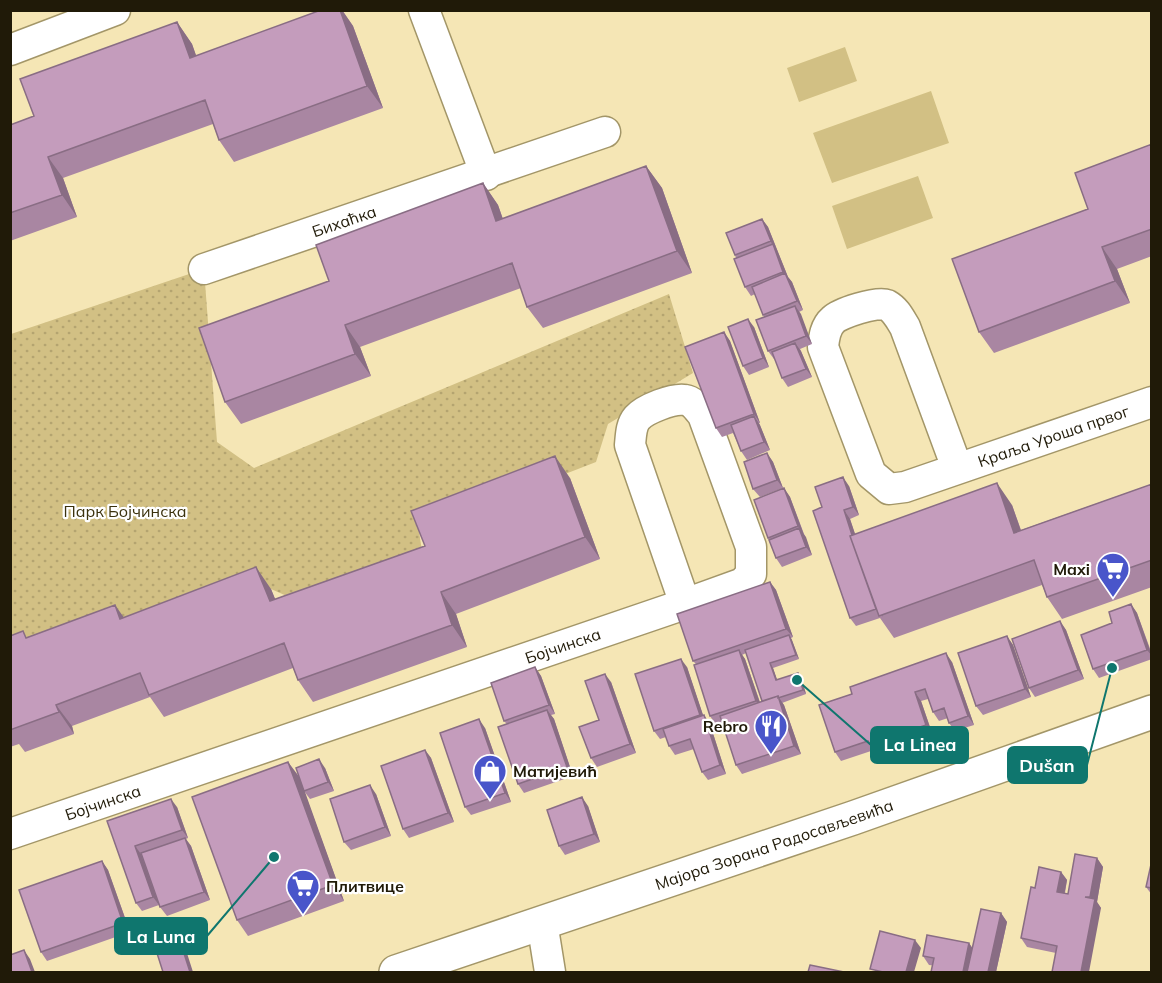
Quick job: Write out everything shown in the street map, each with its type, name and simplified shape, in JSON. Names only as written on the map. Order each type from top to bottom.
[{"type":"main road","name":"Мајора Зорана Радосављевића","points":[[396,972],[853,818],[1152,712]]},
{"type":"street","points":[[10,50],[115,10]]},
{"type":"street","points":[[424,10],[486,175]]},
{"type":"street","name":"Бихаћка","points":[[204,269],[486,175],[604,132]]},
{"type":"street","name":"Краља Уроша првог","points":[[957,468],[905,327],[894,310],[885,304],[875,303],[834,319],[825,334],[823,347],[871,474],[882,486],[897,488],[957,468],[1152,402]]},
{"type":"street","name":"Бојчинска","points":[[10,834],[685,604],[743,584],[751,574],[751,547],[703,415],[695,405],[686,400],[677,400],[639,416],[633,425],[630,445],[685,604]]},
{"type":"street","points":[[542,922],[550,972]]},
{"type":"green space","points":[[845,47],[857,81],[799,102],[787,68]]},
{"type":"green space","points":[[931,91],[949,143],[832,183],[813,133]]},
{"type":"green space","points":[[918,176],[933,218],[847,249],[832,206]]},
{"type":"green space","name":"Парк Бојчинска","points":[[204,269],[217,442],[254,468],[669,294],[693,373],[608,424],[596,462],[419,531],[423,558],[307,605],[271,589],[11,663],[11,334]]},
{"type":"building","points":[[321,10],[340,10],[367,86],[219,140],[205,100],[48,157],[62,195],[10,213],[10,125],[34,116],[20,79],[177,22],[190,58]]},
{"type":"building","points":[[1152,144],[1152,229],[1102,247],[1115,281],[979,332],[952,259],[1088,209],[1075,173]]},
{"type":"building","points":[[646,166],[677,251],[527,307],[512,263],[345,325],[355,354],[225,402],[199,328],[329,281],[316,245],[483,183],[496,221]]},
{"type":"building","points":[[762,219],[771,241],[735,255],[726,233]]},
{"type":"building","points":[[773,244],[783,272],[745,287],[734,259]]},
{"type":"building","points":[[785,273],[797,301],[763,315],[752,287]]},
{"type":"building","points":[[795,306],[806,336],[768,351],[756,320]]},
{"type":"building","points":[[748,319],[763,358],[743,366],[728,327]]},
{"type":"building","points":[[724,332],[754,414],[716,428],[685,347]]},
{"type":"building","points":[[795,343],[806,369],[782,378],[772,352]]},
{"type":"building","points":[[754,416],[764,442],[741,451],[731,425]]},
{"type":"building","points":[[767,453],[777,480],[753,489],[744,462]]},
{"type":"building","points":[[555,456],[585,537],[441,592],[452,625],[298,680],[284,643],[149,695],[140,673],[56,705],[59,712],[10,730],[10,636],[23,631],[26,638],[115,605],[120,619],[256,567],[270,601],[425,546],[411,511]]},
{"type":"building","points":[[843,477],[853,507],[844,510],[852,535],[850,536],[876,609],[850,618],[813,511],[822,507],[815,487]]},
{"type":"building","points":[[997,483],[1014,533],[1152,484],[1152,560],[1047,597],[1034,560],[879,616],[850,536]]},
{"type":"building","points":[[784,488],[798,526],[768,538],[754,500]]},
{"type":"building","points":[[799,528],[806,547],[776,558],[769,540]]},
{"type":"building","points":[[770,582],[786,629],[693,661],[677,614]]},
{"type":"building","points":[[1131,604],[1147,650],[1093,669],[1081,635],[1112,623],[1109,612]]},
{"type":"building","points":[[1060,621],[1078,670],[1029,688],[1012,639]]},
{"type":"building","points":[[789,635],[796,655],[770,663],[776,680],[798,673],[803,690],[762,701],[745,650]]},
{"type":"building","points":[[1007,636],[1025,689],[976,706],[958,653]]},
{"type":"building","points":[[739,650],[756,701],[710,716],[694,665]]},
{"type":"building","points":[[946,653],[968,716],[949,723],[944,708],[933,712],[925,689],[915,692],[926,725],[870,744],[868,741],[835,752],[819,705],[852,694],[850,687]]},
{"type":"building","points":[[681,659],[700,715],[654,731],[635,674]]},
{"type":"building","points":[[535,667],[549,705],[504,721],[491,683]]},
{"type":"building","points":[[605,674],[630,744],[591,758],[579,727],[599,720],[585,681]]},
{"type":"building","points":[[778,696],[794,746],[736,765],[720,716]]},
{"type":"building","points":[[547,710],[567,767],[518,784],[498,727]]},
{"type":"building","points":[[704,715],[720,765],[702,772],[690,739],[669,746],[663,729]]},
{"type":"building","points":[[479,719],[505,793],[465,807],[440,733]]},
{"type":"building","points":[[425,750],[448,813],[403,829],[381,766]]},
{"type":"building","points":[[319,759],[328,782],[304,791],[296,768]]},
{"type":"building","points":[[288,762],[333,885],[237,920],[192,797]]},
{"type":"building","points":[[370,785],[385,827],[344,842],[330,799]]},
{"type":"building","points":[[582,797],[594,834],[559,846],[547,810]]},
{"type":"building","points":[[171,799],[182,830],[135,846],[153,897],[136,903],[107,821]]},
{"type":"building","points":[[185,838],[204,892],[160,907],[141,853]]},
{"type":"building","points":[[1075,854],[1097,858],[1090,897],[1085,897],[1095,899],[1081,972],[1052,972],[1057,946],[1021,938],[1031,887],[1035,888],[1039,867],[1061,872],[1057,892],[1068,894]]},
{"type":"building","points":[[1152,860],[1152,888],[1146,887]]},
{"type":"building","points":[[102,861],[123,923],[41,952],[19,890]]},
{"type":"building","points":[[981,909],[1001,913],[988,972],[967,972]]},
{"type":"building","points":[[880,931],[915,940],[906,972],[883,972],[870,969]]},
{"type":"building","points":[[927,935],[969,943],[963,972],[931,972],[934,958],[923,956]]},
{"type":"building","points":[[179,938],[190,972],[163,972],[155,947]]},
{"type":"building","points":[[24,950],[32,972],[10,972],[10,955]]},
{"type":"building","points":[[810,965],[844,972],[808,972]]},
{"type":"place","name":"Maxi","points":[[1113,598]]},
{"type":"place","name":"Dušan","points":[[1112,668]]},
{"type":"place","name":"La Linea","points":[[797,680]]},
{"type":"place","name":"Rebro","points":[[771,755]]},
{"type":"place","name":"Матијевић","points":[[490,800]]},
{"type":"place","name":"La Luna","points":[[274,857]]},
{"type":"place","name":"Плитвице","points":[[303,915]]}]
